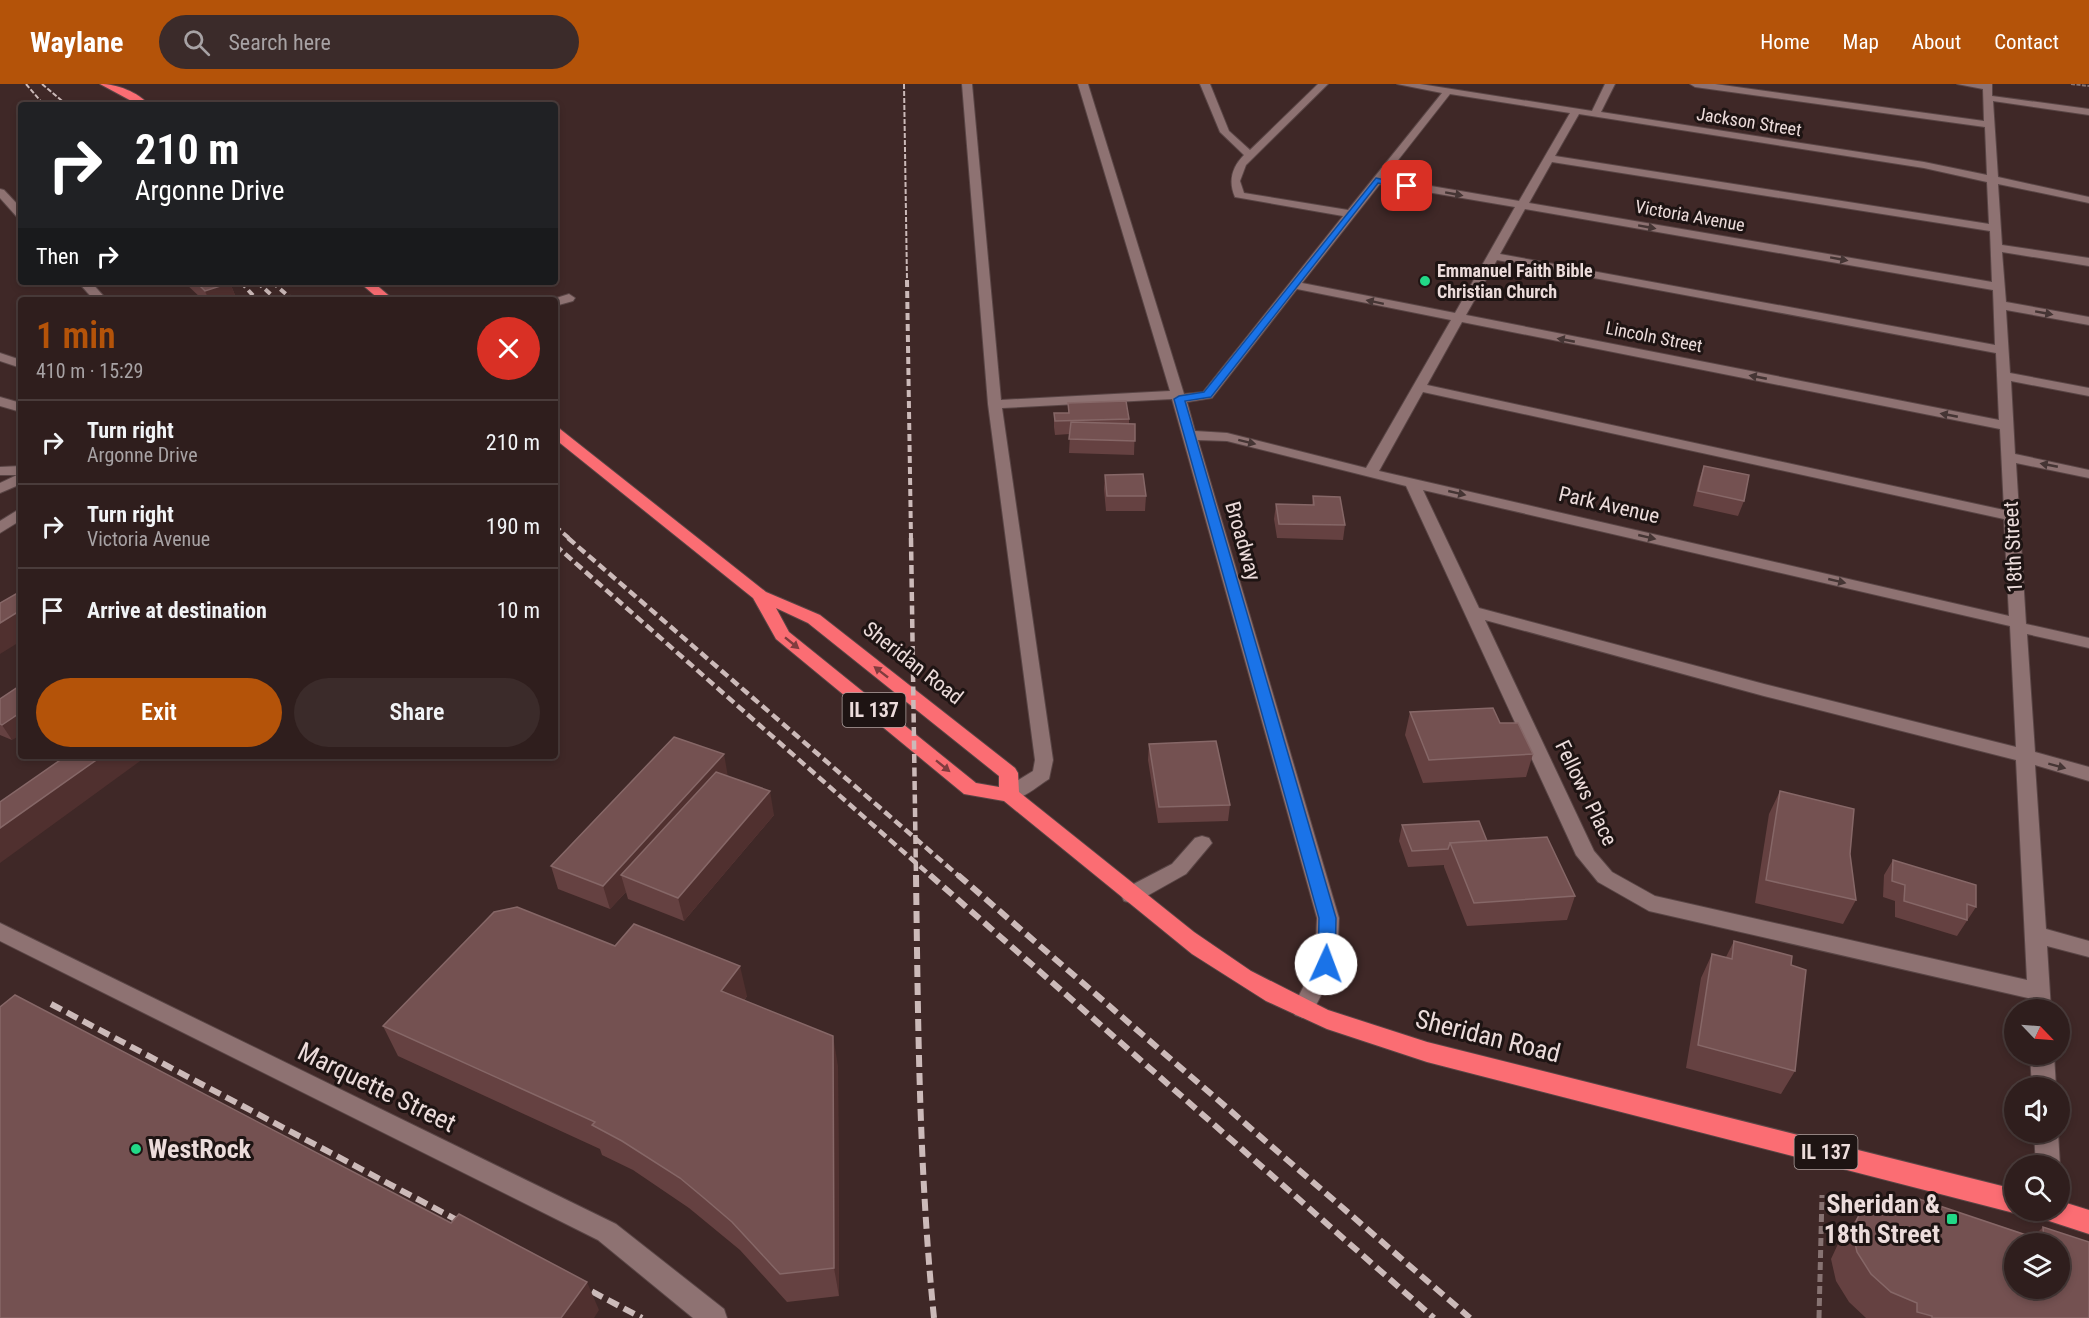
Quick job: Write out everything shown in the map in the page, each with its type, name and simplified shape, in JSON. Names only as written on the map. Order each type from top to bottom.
[{"type":"highway","points":[[105,84],[141,102]]},
{"type":"highway","points":[[136,84],[141,102]]},
{"type":"highway","points":[[369,285],[384,297]]},
{"type":"highway","name":"Sheridan Road","points":[[558,434],[760,595],[814,620],[1008,772],[1009,795]]},
{"type":"highway","name":"Sheridan Road","points":[[760,595],[783,635],[971,789],[1009,795],[1131,896],[1214,958],[1303,1009],[1363,1034],[1427,1052],[2004,1198]]},
{"type":"highway","points":[[2070,1216],[2089,1222]]},
{"type":"street","points":[[967,84],[995,404],[1044,760],[1042,774],[1009,795]]},
{"type":"street","name":"Broadway","points":[[1083,84],[1178,397],[1328,918],[1326,964],[1303,1009]]},
{"type":"street","points":[[1205,84],[1225,132],[1250,155]]},
{"type":"street","points":[[1323,84],[1240,164],[1235,181],[1239,195],[1349,214]]},
{"type":"street","name":"Jackson Street","points":[[1402,84],[1924,165],[2089,201]]},
{"type":"street","points":[[1437,84],[1448,91],[1475,89],[1479,84]]},
{"type":"street","points":[[1595,115],[1610,84]]},
{"type":"street","points":[[1695,84],[1989,124]]},
{"type":"street","points":[[1962,84],[2089,112]]},
{"type":"street","name":"18th Street","points":[[1987,90],[2039,999]]},
{"type":"street","points":[[995,404],[1207,395],[1448,91]]},
{"type":"street","points":[[1370,473],[1575,112]]},
{"type":"street","points":[[1549,158],[1995,228]]},
{"type":"street","name":"Victoria Avenue","points":[[1376,180],[1998,286]]},
{"type":"street","points":[[0,192],[18,212]]},
{"type":"street","points":[[1996,248],[2089,262]]},
{"type":"street","points":[[1495,256],[2002,350]]},
{"type":"street","points":[[87,285],[98,297]]},
{"type":"street","name":"Lincoln Street","points":[[1294,285],[2007,426]]},
{"type":"street","points":[[558,301],[569,298]]},
{"type":"street","points":[[2000,305],[2089,321]]},
{"type":"street","points":[[0,357],[18,363]]},
{"type":"street","points":[[2004,376],[2089,392]]},
{"type":"street","points":[[1419,387],[2012,516]]},
{"type":"street","points":[[0,401],[18,407]]},
{"type":"street","name":"Park Avenue","points":[[1189,435],[1227,437],[2089,643]]},
{"type":"street","points":[[2008,457],[2089,474]]},
{"type":"street","points":[[0,471],[18,470]]},
{"type":"street","points":[[0,489],[18,480]]},
{"type":"street","name":"Fellows Place","points":[[1412,483],[1586,855],[1605,877],[1649,903],[2035,999]]},
{"type":"street","points":[[0,528],[18,515]]},
{"type":"street","points":[[1473,612],[1764,690],[1975,742],[2089,774]]},
{"type":"street","points":[[1131,896],[1179,869],[1202,843]]},
{"type":"street","name":"Marquette Street","points":[[0,931],[607,1232],[714,1318]]},
{"type":"street","points":[[2035,934],[2089,949]]},
{"type":"path","points":[[2071,84],[2089,86]]},
{"type":"path","points":[[1819,1318],[1822,1195]]},
{"type":"building","points":[[199,285],[224,285],[205,291]]},
{"type":"building","points":[[1126,401],[1129,419],[1055,421],[1054,413],[1069,413],[1068,403]]},
{"type":"building","points":[[1071,422],[1135,424],[1135,441],[1069,439]]},
{"type":"building","points":[[1704,466],[1749,475],[1744,501],[1698,491]]},
{"type":"building","points":[[1143,474],[1146,496],[1107,496],[1105,475]]},
{"type":"building","points":[[1313,496],[1340,497],[1345,525],[1279,524],[1276,504],[1314,505]]},
{"type":"building","points":[[18,593],[18,612],[0,623],[0,603]]},
{"type":"building","points":[[18,687],[18,714],[2,725],[0,724],[0,699]]},
{"type":"building","points":[[1493,708],[1500,723],[1518,723],[1533,754],[1429,760],[1410,712]]},
{"type":"building","points":[[674,737],[724,754],[603,886],[551,866]]},
{"type":"building","points":[[1216,741],[1230,805],[1159,807],[1149,744]]},
{"type":"building","points":[[62,759],[98,759],[0,828],[0,802]]},
{"type":"building","points":[[716,772],[770,791],[678,898],[621,875]]},
{"type":"building","points":[[1780,791],[1854,809],[1850,854],[1856,900],[1766,880]]},
{"type":"building","points":[[1479,821],[1487,841],[1450,843],[1448,849],[1412,851],[1402,825]]},
{"type":"building","points":[[1547,837],[1575,896],[1474,903],[1450,843]]},
{"type":"building","points":[[1893,860],[1976,885],[1976,907],[1967,904],[1967,920],[1904,901],[1905,885],[1892,881]]},
{"type":"building","points":[[517,907],[615,946],[634,924],[740,966],[721,991],[833,1036],[834,1268],[780,1274],[732,1222],[680,1178],[592,1125],[595,1122],[383,1026],[494,912]]},
{"type":"building","points":[[1734,941],[1792,956],[1791,965],[1806,970],[1795,1071],[1698,1045],[1712,954],[1732,959]]},
{"type":"building","name":"WestRock","points":[[15,995],[451,1223],[459,1214],[587,1282],[561,1318],[0,1318],[0,1007]]},
{"type":"building","points":[[1916,1198],[2020,1233],[2004,1233],[2004,1299],[2070,1299],[2070,1236],[2089,1242],[2089,1318],[1932,1318],[1932,1316],[1917,1312],[1917,1303],[1891,1292],[1871,1274],[1857,1252],[1852,1230],[1859,1215],[1874,1204],[1886,1203],[1916,1208]]},
{"type":"building","points":[[2043,1227],[2061,1233],[2043,1233]]},
{"type":"railway","points":[[26,84],[41,102]]},
{"type":"railway","points":[[42,84],[63,102]]},
{"type":"railway","points":[[904,84],[907,281]]},
{"type":"railway","points":[[907,280],[911,539]]},
{"type":"railway","points":[[244,285],[254,297]]},
{"type":"railway","points":[[260,285],[274,297]]},
{"type":"railway","points":[[276,285],[290,297]]},
{"type":"railway","points":[[558,529],[570,539]]},
{"type":"railway","points":[[568,538],[915,838]]},
{"type":"railway","points":[[911,538],[915,838]]},
{"type":"railway","points":[[558,548],[916,863]]},
{"type":"railway","points":[[915,838],[960,877]]},
{"type":"railway","points":[[915,838],[916,863]]},
{"type":"railway","points":[[916,863],[932,877]]},
{"type":"railway","points":[[916,863],[916,877]]},
{"type":"railway","points":[[916,875],[922,1152],[934,1318]]},
{"type":"railway","points":[[930,875],[1434,1318]]},
{"type":"railway","points":[[958,875],[1470,1318]]},
{"type":"railway","points":[[51,1004],[470,1227]]},
{"type":"railway","points":[[576,1283],[642,1318]]},
{"type":"place","name":"Emmanuel Faith Bible Christian Church","points":[[1425,281]]},
{"type":"place","name":"WestRock","points":[[136,1149]]},
{"type":"place","name":"Sheridan & 18th Street","points":[[1952,1219]]},
{"type":"route","points":[[1326,964],[1328,918],[1179,399],[1207,395],[1376,180],[1407,186]]}]
